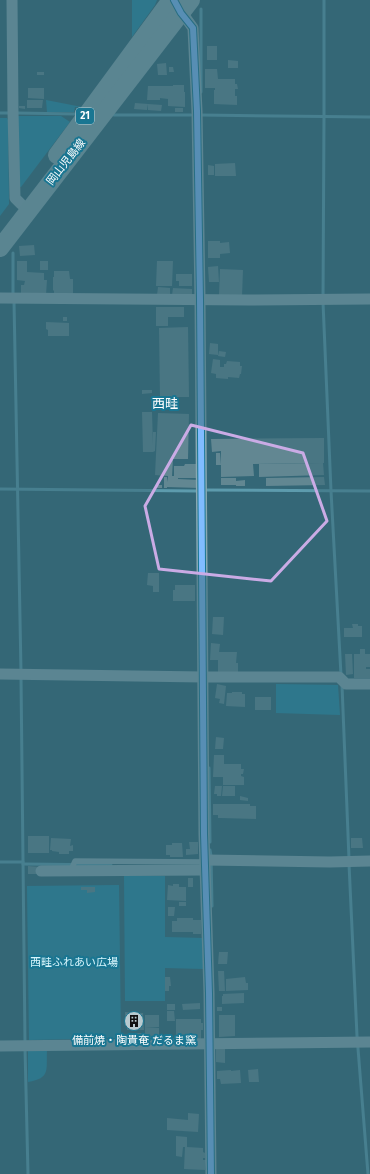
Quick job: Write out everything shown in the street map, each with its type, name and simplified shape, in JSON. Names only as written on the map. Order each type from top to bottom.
[{"type":"main road","name":"岡山児島線","points":[[0,233],[21,204],[179,3]]},
{"type":"main road","name":"岡山児島線","points":[[0,248],[179,3]]},
{"type":"street","points":[[12,0],[15,198],[21,204]]},
{"type":"street","points":[[179,3],[193,28],[194,33],[203,299],[200,340],[206,677],[211,1174]]},
{"type":"street","points":[[9,298],[370,299]]},
{"type":"street","points":[[0,674],[343,680],[370,684]]},
{"type":"street","points":[[41,871],[73,867],[207,862],[370,861]]},
{"type":"street","points":[[0,1046],[209,1042],[362,1042]]},
{"type":"highlighted area","points":[[191,425],[303,453],[327,521],[271,581],[159,569],[145,506]]},
{"type":"green space","points":[[132,0],[157,0],[132,37]]},
{"type":"green space","points":[[46,100],[82,107],[75,107],[74,112],[47,112]]},
{"type":"green space","points":[[16,116],[61,116],[70,122],[21,187],[17,186]]},
{"type":"green space","points":[[0,118],[7,118],[8,120],[9,204],[0,216]]},
{"type":"green space","points":[[276,684],[338,685],[340,715],[276,713]]},
{"type":"green space","points":[[124,875],[165,876],[165,937],[203,938],[204,969],[165,968],[165,1001],[125,1001]]},
{"type":"green space","name":"西畦ふれあい広場","points":[[119,885],[121,1038],[29,1040],[27,886]]},
{"type":"green space","points":[[28,1050],[47,1050],[47,1068],[46,1072],[41,1078],[28,1082]]},
{"type":"building","points":[[207,46],[217,46],[217,60],[207,60]]},
{"type":"building","points":[[228,60],[238,61],[238,68],[228,68]]},
{"type":"building","points":[[166,63],[167,75],[158,75],[157,64]]},
{"type":"building","points":[[169,67],[173,67],[174,72],[169,72]]},
{"type":"building","points":[[205,69],[217,69],[218,79],[235,79],[235,84],[237,84],[238,89],[235,89],[237,105],[214,104],[215,88],[205,88]]},
{"type":"building","points":[[37,72],[44,72],[44,75],[37,75]]},
{"type":"building","points":[[184,85],[185,107],[168,106],[168,99],[160,98],[160,100],[147,100],[148,86]]},
{"type":"building","points":[[28,88],[44,88],[44,99],[28,98]]},
{"type":"building","points":[[27,100],[43,100],[42,108],[27,108]]},
{"type":"building","points":[[135,103],[148,104],[147,110],[134,109]]},
{"type":"building","points":[[148,104],[162,105],[161,111],[148,110]]},
{"type":"building","points":[[19,106],[25,106],[25,109],[19,108]]},
{"type":"building","points":[[175,108],[183,108],[183,112],[175,112]]},
{"type":"building","points":[[235,163],[236,176],[215,176],[215,164]]},
{"type":"building","points":[[208,165],[214,166],[214,175],[208,175]]},
{"type":"building","points":[[208,241],[220,241],[220,243],[229,242],[230,253],[220,254],[220,258],[208,258]]},
{"type":"building","points":[[34,245],[35,255],[20,256],[19,246]]},
{"type":"building","points":[[17,261],[27,261],[27,272],[44,273],[44,280],[47,280],[46,295],[21,294],[21,285],[24,285],[25,281],[17,280]]},
{"type":"building","points":[[40,261],[48,261],[48,270],[40,270]]},
{"type":"building","points":[[157,261],[173,261],[172,286],[156,286]]},
{"type":"building","points":[[218,266],[219,282],[209,282],[208,267]]},
{"type":"building","points":[[220,269],[243,270],[242,296],[219,295]]},
{"type":"building","points":[[54,271],[69,271],[70,279],[73,279],[73,295],[54,295]]},
{"type":"building","points":[[176,274],[192,274],[192,286],[179,286],[179,281],[176,281]]},
{"type":"building","points":[[158,287],[170,288],[170,296],[157,295]]},
{"type":"building","points":[[173,288],[192,289],[192,295],[172,295]]},
{"type":"building","points":[[156,307],[184,307],[184,317],[168,317],[168,326],[156,326]]},
{"type":"building","points":[[63,317],[67,317],[67,321],[63,321]]},
{"type":"building","points":[[46,322],[69,323],[69,336],[48,336]]},
{"type":"building","points":[[188,327],[189,397],[160,397],[159,328]]},
{"type":"building","points":[[210,343],[218,344],[218,355],[209,354]]},
{"type":"building","points":[[219,351],[226,352],[225,357],[218,356]]},
{"type":"building","points":[[213,359],[220,360],[220,367],[224,367],[224,364],[226,364],[227,361],[240,362],[240,366],[242,366],[239,378],[216,378],[216,374],[211,373]]},
{"type":"building","points":[[142,390],[152,390],[152,393],[142,394]]},
{"type":"building","points":[[142,412],[152,412],[153,445],[153,432],[156,432],[155,451],[153,452],[143,452]]},
{"type":"building","points":[[158,413],[189,414],[188,459],[173,459],[172,476],[174,476],[174,466],[197,464],[196,478],[178,479],[199,480],[199,488],[164,488],[164,477],[167,477],[168,482],[168,476],[155,475]]},
{"type":"building","points":[[324,438],[324,463],[253,464],[254,476],[221,477],[221,451],[212,452],[211,439]]},
{"type":"building","points":[[216,453],[220,453],[221,465],[216,465]]},
{"type":"building","points":[[323,463],[324,475],[259,477],[259,464]]},
{"type":"building","points":[[324,477],[325,485],[266,486],[266,478]]},
{"type":"building","points":[[221,478],[236,478],[236,485],[221,485]]},
{"type":"building","points":[[245,480],[245,486],[236,486],[236,481]]},
{"type":"building","points":[[156,485],[162,485],[162,488],[156,488]]},
{"type":"building","points":[[148,573],[159,573],[159,592],[153,592],[153,586],[147,585]]},
{"type":"building","points":[[175,585],[195,585],[195,601],[173,601],[173,590],[175,590]]},
{"type":"building","points":[[213,617],[224,617],[223,635],[212,634]]},
{"type":"building","points":[[352,624],[362,626],[362,637],[344,637],[344,628],[353,628]]},
{"type":"building","points":[[211,643],[220,644],[219,652],[237,652],[236,663],[238,663],[238,674],[218,673],[218,660],[210,660]]},
{"type":"building","points":[[360,649],[365,649],[365,654],[370,654],[370,667],[366,667],[366,669],[370,669],[370,678],[354,678],[354,654],[360,654]]},
{"type":"building","points":[[345,654],[352,654],[353,674],[346,675]]},
{"type":"building","points":[[217,684],[226,686],[224,704],[219,703],[220,699],[215,698]]},
{"type":"building","points":[[242,692],[242,694],[245,694],[245,707],[226,706],[227,693]]},
{"type":"building","points":[[255,697],[271,697],[271,710],[255,710]]},
{"type":"building","points":[[216,737],[224,738],[223,749],[215,749]]},
{"type":"building","points":[[214,755],[224,755],[224,764],[241,764],[241,769],[244,769],[241,776],[244,777],[244,785],[223,785],[223,777],[213,777]]},
{"type":"building","points":[[215,786],[222,786],[221,796],[214,794]]},
{"type":"building","points":[[223,786],[235,786],[235,796],[222,796]]},
{"type":"building","points":[[240,796],[248,798],[248,801],[240,800]]},
{"type":"building","points":[[213,804],[250,804],[250,806],[256,806],[256,819],[218,818],[218,815],[213,815]]},
{"type":"building","points":[[28,836],[49,836],[49,853],[28,853]]},
{"type":"building","points":[[51,838],[71,839],[70,846],[73,845],[73,851],[69,851],[69,854],[59,854],[59,852],[50,850]]},
{"type":"building","points":[[351,838],[362,838],[363,848],[351,848]]},
{"type":"building","points":[[189,842],[198,842],[198,854],[186,855],[186,849],[190,849]]},
{"type":"building","points":[[172,843],[182,843],[183,857],[170,857],[170,855],[166,855],[166,845],[172,845]]},
{"type":"building","points":[[28,866],[41,867],[41,874],[28,874]]},
{"type":"building","points":[[188,878],[193,878],[193,887],[188,887]]},
{"type":"building","points":[[173,884],[179,884],[179,887],[186,887],[186,901],[167,900],[168,885],[173,886]]},
{"type":"building","points":[[81,887],[95,887],[95,892],[87,893],[87,890],[81,890]]},
{"type":"building","points":[[179,902],[186,902],[186,906],[179,906]]},
{"type":"building","points":[[168,907],[175,907],[174,916],[168,916]]},
{"type":"building","points":[[177,918],[193,918],[193,920],[201,920],[201,934],[193,934],[193,932],[172,932],[172,921],[177,921]]},
{"type":"building","points":[[219,952],[228,952],[227,964],[218,964]]},
{"type":"building","points":[[218,971],[224,971],[225,991],[219,991]]},
{"type":"building","points":[[165,977],[170,977],[171,986],[169,986],[169,991],[165,991]]},
{"type":"building","points":[[245,977],[246,983],[248,983],[248,990],[226,991],[226,979]]},
{"type":"building","points":[[244,993],[244,1003],[222,1004],[223,994]]},
{"type":"building","points":[[200,1003],[200,1009],[183,1010],[182,1004]]},
{"type":"building","points":[[167,1004],[175,1004],[175,1010],[167,1010]]},
{"type":"building","points":[[217,1007],[222,1007],[222,1011],[217,1011]]},
{"type":"building","points":[[167,1011],[174,1011],[175,1021],[167,1021]]},
{"type":"building","name":"備前焼・陶貴奄 だるま窯","points":[[125,1012],[143,1013],[144,1030],[127,1030]]},
{"type":"building","points":[[145,1015],[159,1015],[159,1027],[145,1028]]},
{"type":"building","points":[[219,1015],[235,1015],[235,1036],[219,1037]]},
{"type":"building","points":[[176,1019],[201,1019],[201,1023],[203,1023],[203,1030],[201,1030],[201,1041],[180,1041],[180,1036],[176,1036]]},
{"type":"building","points":[[145,1028],[159,1028],[159,1038],[131,1038],[131,1033],[145,1033]]},
{"type":"building","points":[[216,1049],[225,1049],[225,1063],[216,1062]]},
{"type":"building","points":[[258,1069],[259,1082],[249,1082],[248,1070]]},
{"type":"building","points":[[240,1070],[241,1083],[221,1084],[220,1079],[217,1079],[217,1071]]},
{"type":"building","points":[[188,1113],[199,1114],[198,1132],[167,1130],[167,1118],[188,1120]]},
{"type":"building","points":[[176,1136],[187,1137],[187,1147],[203,1148],[205,1158],[203,1158],[203,1160],[206,1160],[205,1170],[184,1169],[185,1147],[183,1147],[182,1157],[176,1156]]},
{"type":"waterway","points":[[324,0],[323,302],[341,675]]},
{"type":"waterway","points":[[201,9],[201,92]]},
{"type":"waterway","points":[[0,113],[10,113]]},
{"type":"waterway","points":[[16,113],[76,114]]},
{"type":"waterway","points":[[114,115],[191,115]]},
{"type":"waterway","points":[[200,115],[370,117]]},
{"type":"waterway","points":[[13,253],[13,296]]},
{"type":"waterway","points":[[14,301],[21,672]]},
{"type":"waterway","points":[[0,489],[197,491]]},
{"type":"waterway","points":[[205,490],[370,491]]},
{"type":"waterway","points":[[21,677],[25,1043]]},
{"type":"waterway","points":[[342,685],[349,859]]},
{"type":"waterway","points":[[209,768],[210,842]]},
{"type":"waterway","points":[[210,850],[212,906]]},
{"type":"waterway","points":[[0,862],[23,862]]},
{"type":"waterway","points":[[23,864],[111,865]]},
{"type":"waterway","points":[[349,864],[357,1036],[368,1174]]},
{"type":"waterway","points":[[25,1048],[28,1174]]},
{"type":"cycle path","points":[[174,0],[181,13],[193,28],[197,111],[204,834],[209,993],[211,1174]]},
{"type":"place","name":"備前焼・陶貴奄 だるま窯","points":[[134,1021]]},
{"type":"district","name":"西畦","points":[[165,403]]}]
